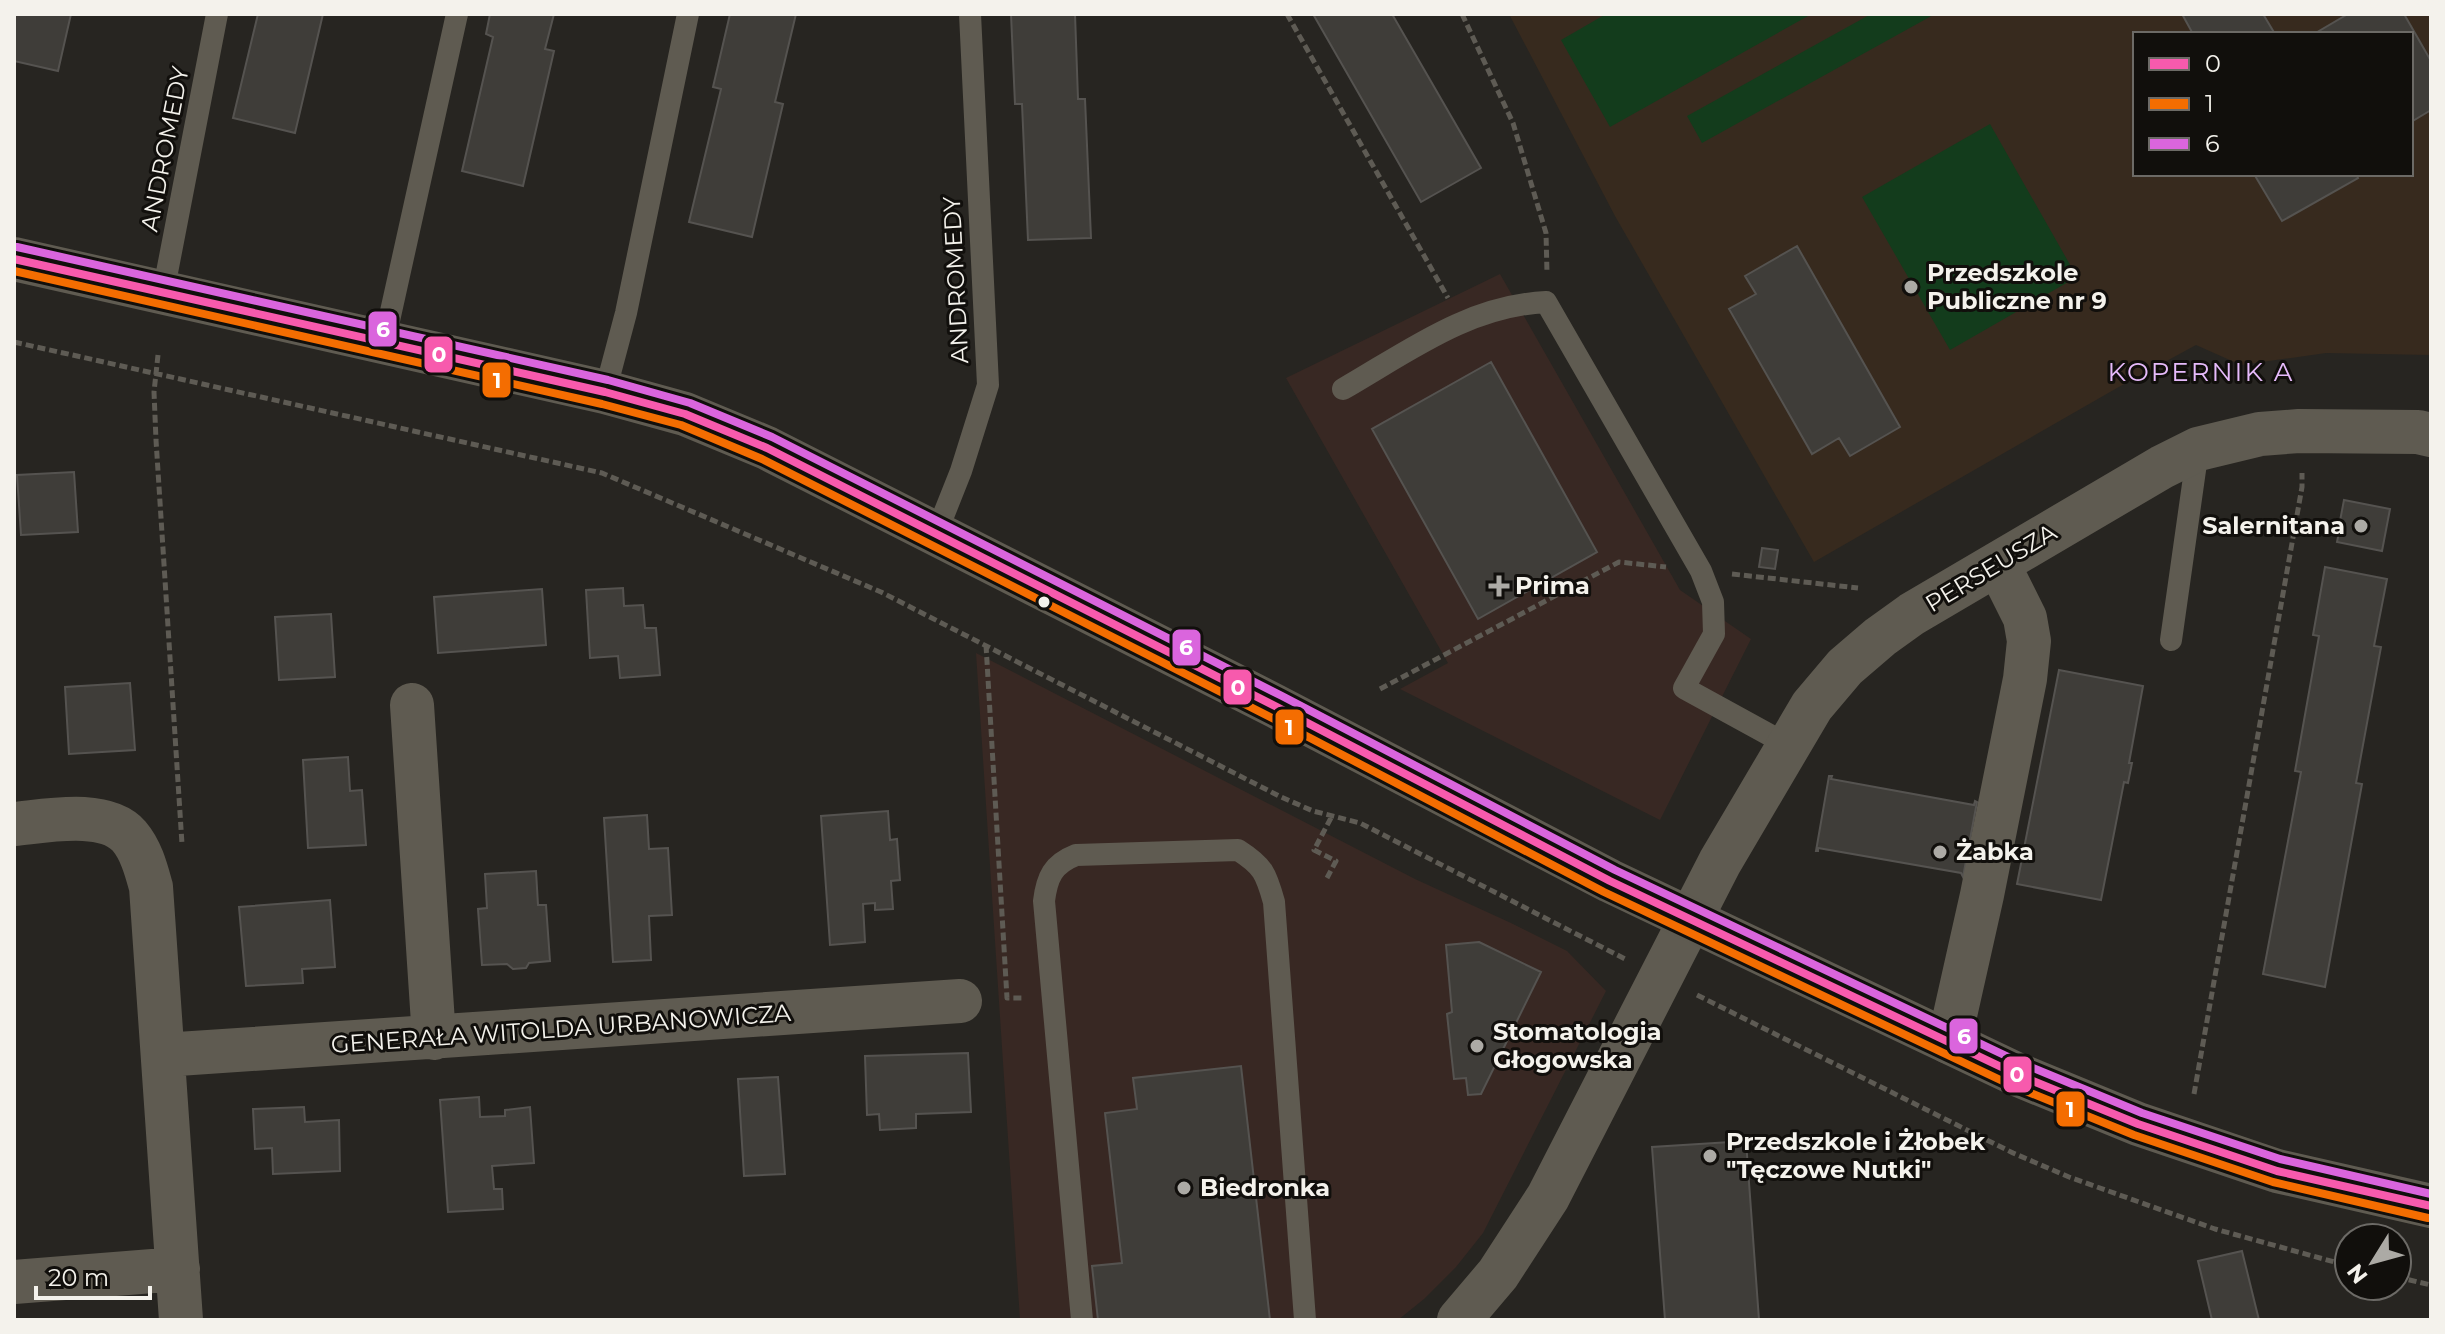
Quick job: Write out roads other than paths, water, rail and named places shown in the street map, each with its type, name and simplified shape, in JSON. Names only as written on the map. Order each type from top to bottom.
[{"type":"street","points":[[14,259],[605,392],[685,414],[767,448],[1277,707],[1610,881],[2016,1074],[2138,1124],[2277,1171],[2431,1206]]},
{"type":"street","name":"PERSEUSZA","points":[[1459,1320],[1498,1274],[1548,1197],[1720,862],[1812,706],[1845,667],[1912,614],[2198,449],[2260,434],[2299,431],[2418,432],[2431,435]]},
{"type":"street","points":[[1949,1042],[1985,880],[2025,679],[2029,641],[2025,618],[1998,564]]},
{"type":"street","points":[[412,705],[434,1038]]},
{"type":"street","points":[[14,824],[95,820],[112,823],[128,835],[141,856],[151,887],[181,1320]]},
{"type":"street","name":"GENERAŁA WITOLDA URBANOWICZA","points":[[163,1055],[960,1001]]},
{"type":"street","points":[[14,1282],[178,1269]]},
{"type":"lane","name":"ANDROMEDY","points":[[163,293],[217,14]]},
{"type":"lane","points":[[384,343],[457,14]]},
{"type":"lane","points":[[605,392],[626,313],[688,14]]},
{"type":"lane","name":"ANDROMEDY","points":[[936,534],[961,471],[988,385],[970,14]]},
{"type":"lane","points":[[1343,389],[1461,321],[1504,307],[1546,302],[1701,571],[1713,602],[1714,634],[1684,688],[1788,745]]},
{"type":"lane","points":[[2171,640],[2198,449]]},
{"type":"lane","points":[[1082,1320],[1044,901],[1050,875],[1060,861],[1076,855],[1238,850],[1256,862],[1268,879],[1274,902],[1305,1320]]},
{"type":"place","name":"Przedszkole Publiczne nr 9","points":[[1911,287]]},
{"type":"place","name":"Salernitana","points":[[2361,526]]},
{"type":"place","name":"Prima","points":[[1499,586]]},
{"type":"place","name":"Żabka","points":[[1940,852]]},
{"type":"place","name":"Stomatologia Głogowska","points":[[1477,1046]]},
{"type":"place","name":"Przedszkole i Żłobek \"Tęczowe Nutki\"","points":[[1710,1156]]},
{"type":"place","name":"Biedronka","points":[[1184,1188]]},
{"type":"district","name":"KOPERNIK A","points":[[2201,372]]}]
